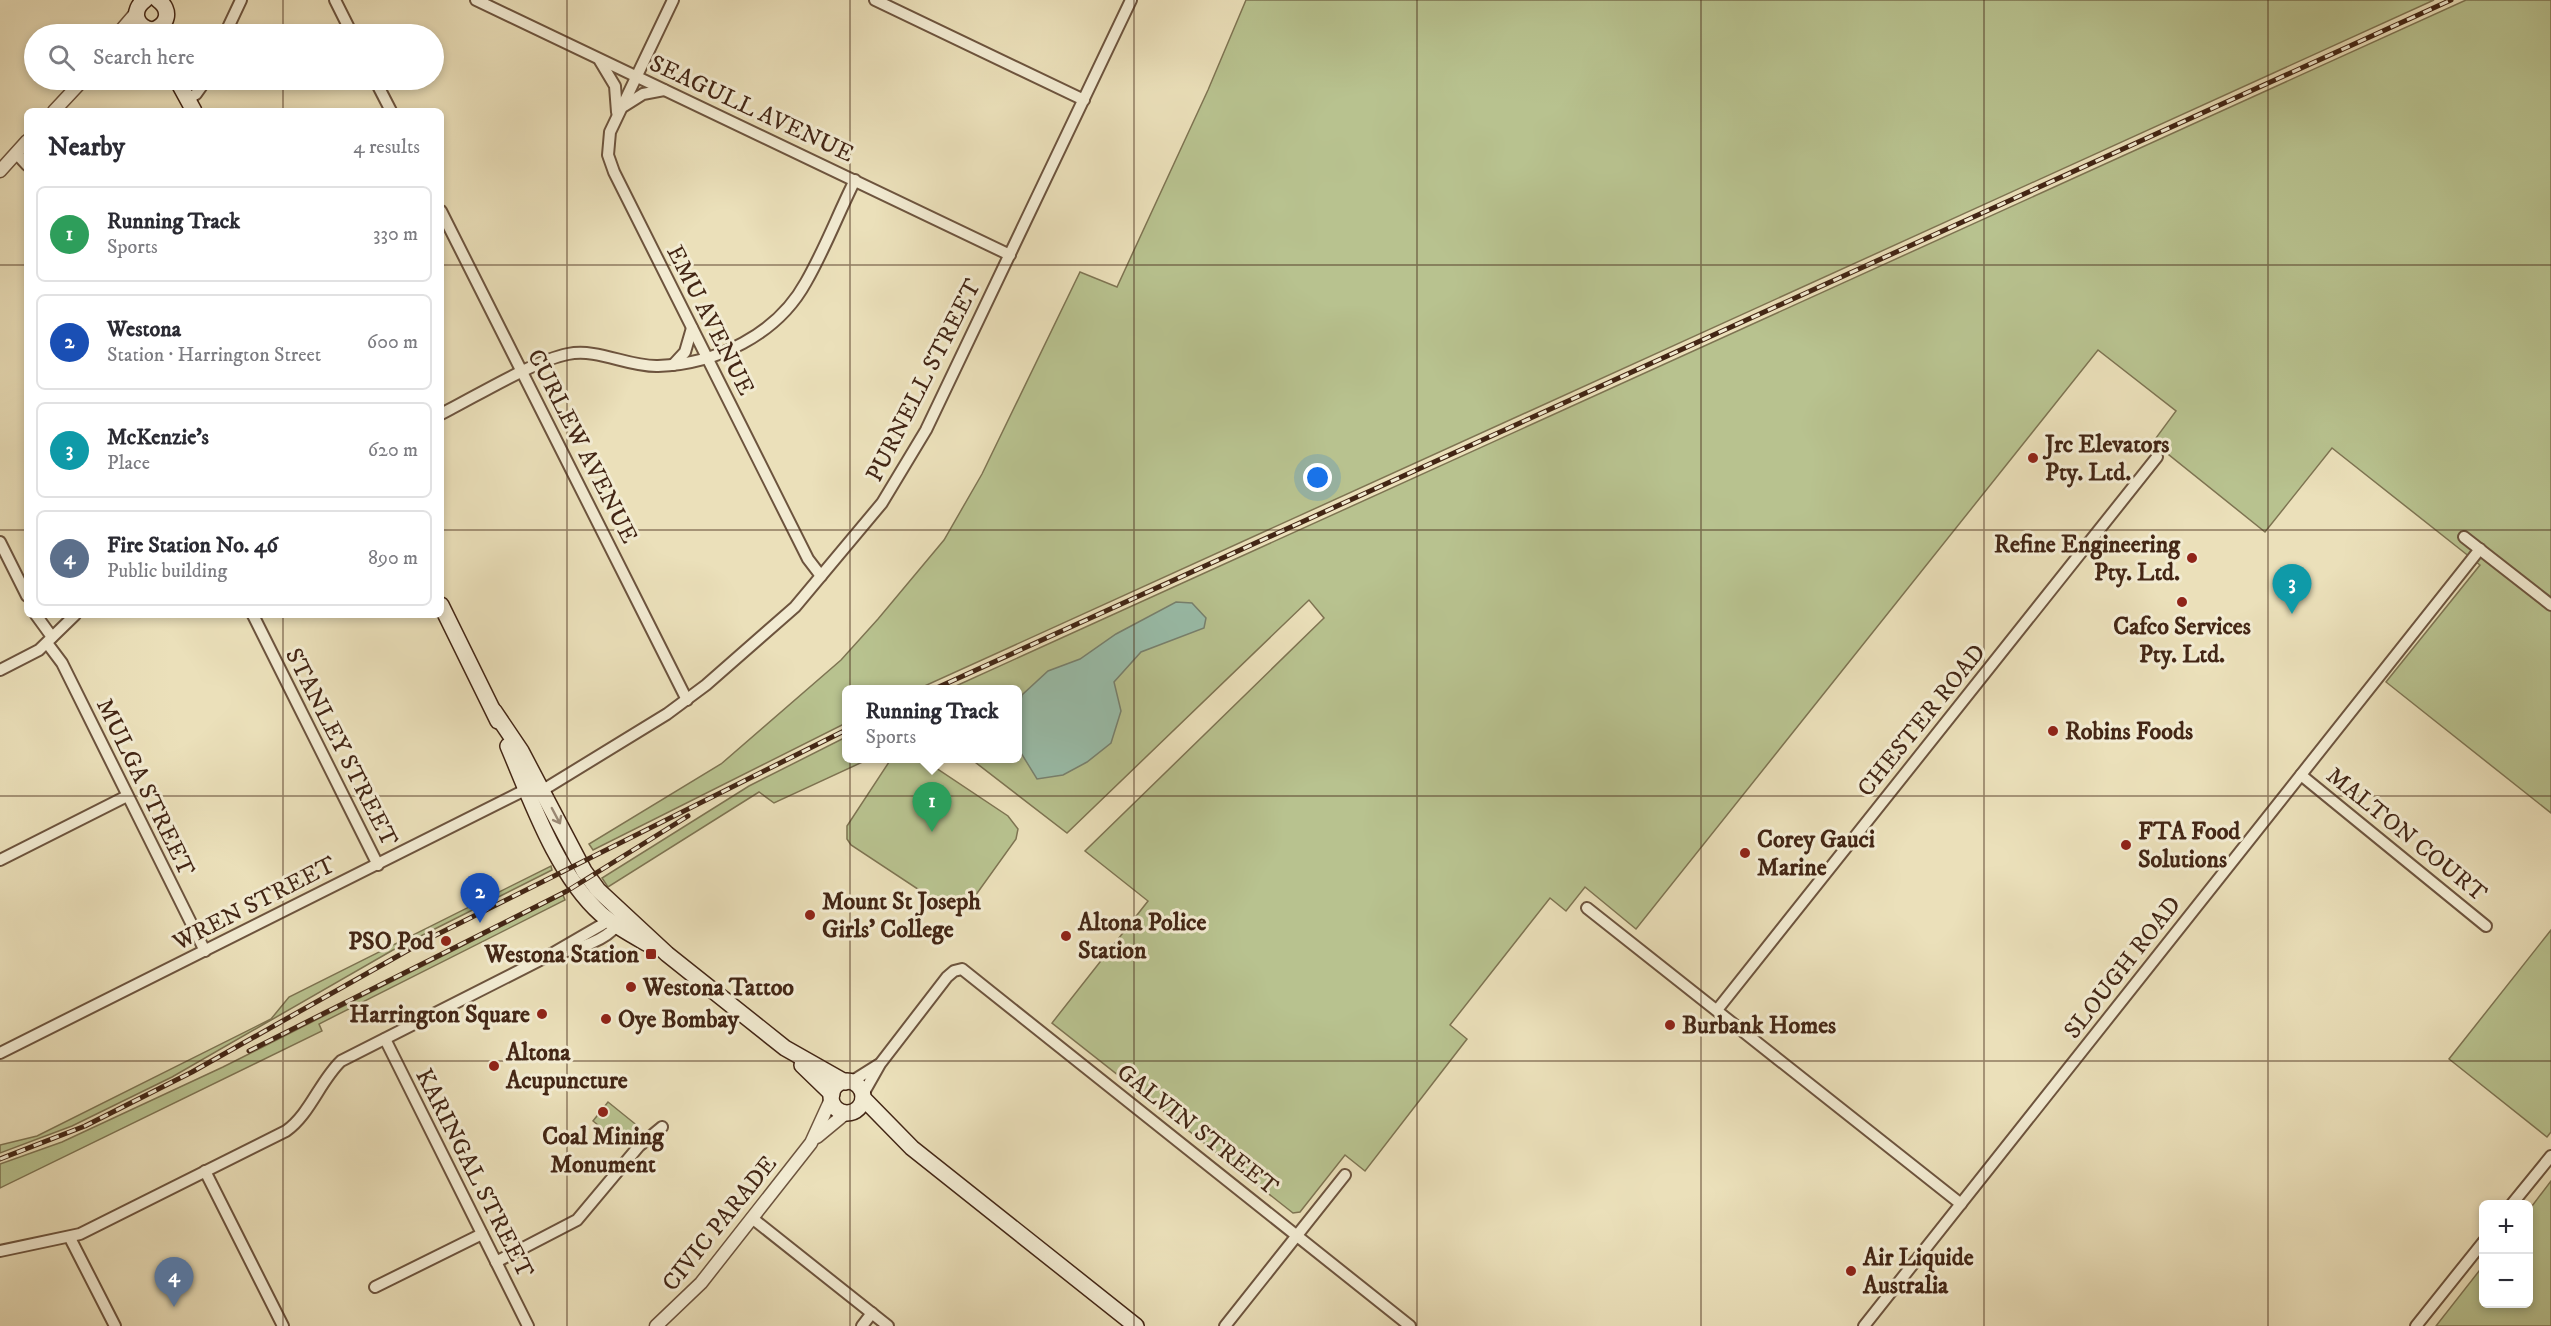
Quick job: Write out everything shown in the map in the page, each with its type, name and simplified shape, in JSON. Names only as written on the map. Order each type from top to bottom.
[{"type":"main road","points":[[163,5],[163,24]]},
{"type":"main road","points":[[163,5],[167,24]]},
{"type":"main road","points":[[137,6],[137,21],[141,24]]},
{"type":"main road","points":[[185,90],[191,105]]},
{"type":"main road","points":[[444,611],[535,790],[565,870],[586,898],[667,954],[785,1048],[832,1096],[834,1106],[867,1119],[912,1148],[1136,1326]]},
{"type":"main road","points":[[785,1048],[858,1086],[863,1096],[912,1148]]},
{"type":"main road","points":[[832,1096],[837,1086],[848,1082]]},
{"type":"main road","points":[[848,1113],[859,1108],[863,1096]]},
{"type":"street","points":[[230,24],[242,0]]},
{"type":"street","points":[[335,0],[347,24]]},
{"type":"street","points":[[345,20],[348,0]]},
{"type":"street","name":"SEAGULL AVENUE","points":[[476,0],[1010,255]]},
{"type":"street","name":"EMU AVENUE","points":[[673,0],[608,139],[610,163],[808,559],[821,576]]},
{"type":"street","points":[[875,0],[1084,100]]},
{"type":"street","name":"PURNELL STREET","points":[[535,790],[687,700],[795,607],[895,485],[926,430],[1131,0]]},
{"type":"street","points":[[125,24],[137,6]]},
{"type":"street","points":[[598,59],[615,86],[617,116]]},
{"type":"street","points":[[57,108],[73,90]]},
{"type":"street","points":[[191,105],[199,90]]},
{"type":"street","points":[[380,90],[389,108]]},
{"type":"street","points":[[617,116],[635,98],[665,90]]},
{"type":"street","points":[[0,171],[24,144]]},
{"type":"street","points":[[16,153],[24,162]]},
{"type":"street","points":[[444,412],[522,373],[555,358],[574,353],[643,366],[673,365],[707,359],[751,338],[789,307],[806,283],[855,180]]},
{"type":"street","name":"CURLEW AVENUE","points":[[444,217],[687,700]]},
{"type":"street","points":[[673,365],[685,352],[692,328]]},
{"type":"street","name":"CHESTER ROAD","points":[[1717,1010],[2157,457]]},
{"type":"street","points":[[2464,537],[2551,605]]},
{"type":"street","points":[[0,542],[24,590]]},
{"type":"street","name":"SLOUGH ROAD","points":[[1864,1326],[2480,549]]},
{"type":"street","name":"MULGA STREET","points":[[38,618],[205,951]]},
{"type":"street","points":[[0,670],[34,653],[72,618]]},
{"type":"street","name":"STANLEY STREET","points":[[254,618],[378,865]]},
{"type":"street","name":"MALTON COURT","points":[[2301,775],[2487,926]]},
{"type":"street","name":"WREN STREET","points":[[0,1053],[378,865],[535,790]]},
{"type":"street","points":[[0,860],[127,796]]},
{"type":"street","points":[[1587,908],[1961,1204]]},
{"type":"street","points":[[0,1251],[70,1238],[291,1127],[335,1067],[349,1057],[548,957],[581,947],[607,934],[617,919]]},
{"type":"street","name":"GALVIN STREET","points":[[880,1064],[947,977],[958,969],[966,971],[1298,1234],[1410,1326]]},
{"type":"street","name":"KARINGAL STREET","points":[[385,1039],[528,1326]]},
{"type":"street","points":[[848,1082],[880,1064]]},
{"type":"street","points":[[863,1096],[880,1064]]},
{"type":"street","name":"CIVIC PARADE","points":[[811,1143],[832,1096]]},
{"type":"street","name":"CIVIC PARADE","points":[[656,1326],[692,1293],[811,1143],[848,1113]]},
{"type":"street","points":[[496,1262],[577,1220],[639,1146],[662,1127]]},
{"type":"street","points":[[2515,1200],[2551,1156]]},
{"type":"street","points":[[205,1171],[283,1326]]},
{"type":"street","points":[[1225,1326],[1345,1175]]},
{"type":"street","points":[[752,1218],[888,1326]]},
{"type":"street","points":[[375,1287],[482,1234]]},
{"type":"street","points":[[70,1238],[115,1326]]},
{"type":"street","points":[[2416,1326],[2479,1247]]},
{"type":"street","points":[[862,1326],[872,1313]]},
{"type":"shaded area","points":[[1246,0],[2434,0],[927,685],[842,685],[842,725],[593,850],[589,844],[721,764],[841,660],[944,540],[982,474],[1080,272],[1117,287],[1208,90]]},
{"type":"shaded area","points":[[2466,0],[2551,0],[2551,813],[2386,682],[2480,565],[2332,448],[2265,532],[2153,442],[2176,411],[2098,350],[1636,929],[1585,887],[1566,911],[1550,898],[1450,1025],[1467,1039],[1365,1171],[1345,1155],[1300,1212],[1293,1213],[1052,1023],[1148,901],[1085,851],[1324,618],[1309,600],[1067,833],[976,763],[1022,763],[1022,685],[958,685]]},
{"type":"shaded area","points":[[1176,602],[1192,603],[1206,618],[1204,628],[1141,652],[1114,682],[1121,711],[1111,743],[1087,762],[1063,775],[1037,779],[1022,755],[1022,695],[1048,671],[1080,659],[1116,634]]},
{"type":"shaded area","points":[[842,739],[842,763],[860,763],[774,803],[759,792],[608,887],[602,878],[749,786]]},
{"type":"shaded area","points":[[888,763],[928,763],[1008,816],[1018,829],[1016,839],[965,910],[957,912],[948,909],[851,845],[847,839],[847,826]]},
{"type":"shaded area","points":[[551,866],[552,870],[393,950],[172,1077],[72,1126],[0,1153],[0,1145],[37,1136],[271,1019],[289,997]]},
{"type":"shaded area","points":[[563,895],[565,900],[319,1024],[322,1031],[0,1188],[0,1164],[62,1142],[223,1067]]},
{"type":"shaded area","points":[[2551,930],[2551,1132],[2547,1137],[2449,1059]]},
{"type":"shaded area","points":[[608,1102],[639,1127],[624,1146],[593,1121]]},
{"type":"shaded area","points":[[2551,1181],[2551,1326],[2436,1326],[2479,1271],[2479,1308],[2533,1308],[2533,1205]]},
{"type":"railway","points":[[943,685],[2451,0]]},
{"type":"railway","points":[[0,1159],[85,1126],[192,1072],[428,939],[842,732]]},
{"type":"railway","points":[[249,1051],[567,891],[688,816]]},
{"type":"place","name":"Jrc Elevators Pty. Ltd.","points":[[2033,458]]},
{"type":"place","name":"Refine Engineering Pty. Ltd.","points":[[2192,558]]},
{"type":"place","name":"Cafco Services Pty. Ltd.","points":[[2182,602]]},
{"type":"place","name":"McKenzie's","points":[[2292,614]]},
{"type":"place","name":"Robins Foods","points":[[2053,731]]},
{"type":"place","name":"Running Track","points":[[932,832]]},
{"type":"place","name":"FTA Food Solutions","points":[[2126,845]]},
{"type":"place","name":"Corey Gauci Marine","points":[[1745,853]]},
{"type":"place","name":"Mount St Joseph Girls' College","points":[[810,915]]},
{"type":"place","name":"Westona","points":[[480,923]]},
{"type":"place","name":"Altona Police Station","points":[[1066,936]]},
{"type":"place","name":"PSO Pod","points":[[446,941]]},
{"type":"place","name":"Westona Station","points":[[651,954]]},
{"type":"place","name":"Westona Tattoo","points":[[631,987]]},
{"type":"place","name":"Harrington Square","points":[[542,1014]]},
{"type":"place","name":"Oye Bombay","points":[[606,1019]]},
{"type":"place","name":"Burbank Homes","points":[[1670,1025]]},
{"type":"place","name":"Altona Acupuncture","points":[[494,1066]]},
{"type":"place","name":"Coal Mining Monument","points":[[603,1112]]},
{"type":"place","name":"Air Liquide Australia","points":[[1851,1271]]},
{"type":"place","name":"Fire Station No. 46","points":[[174,1307]]}]
